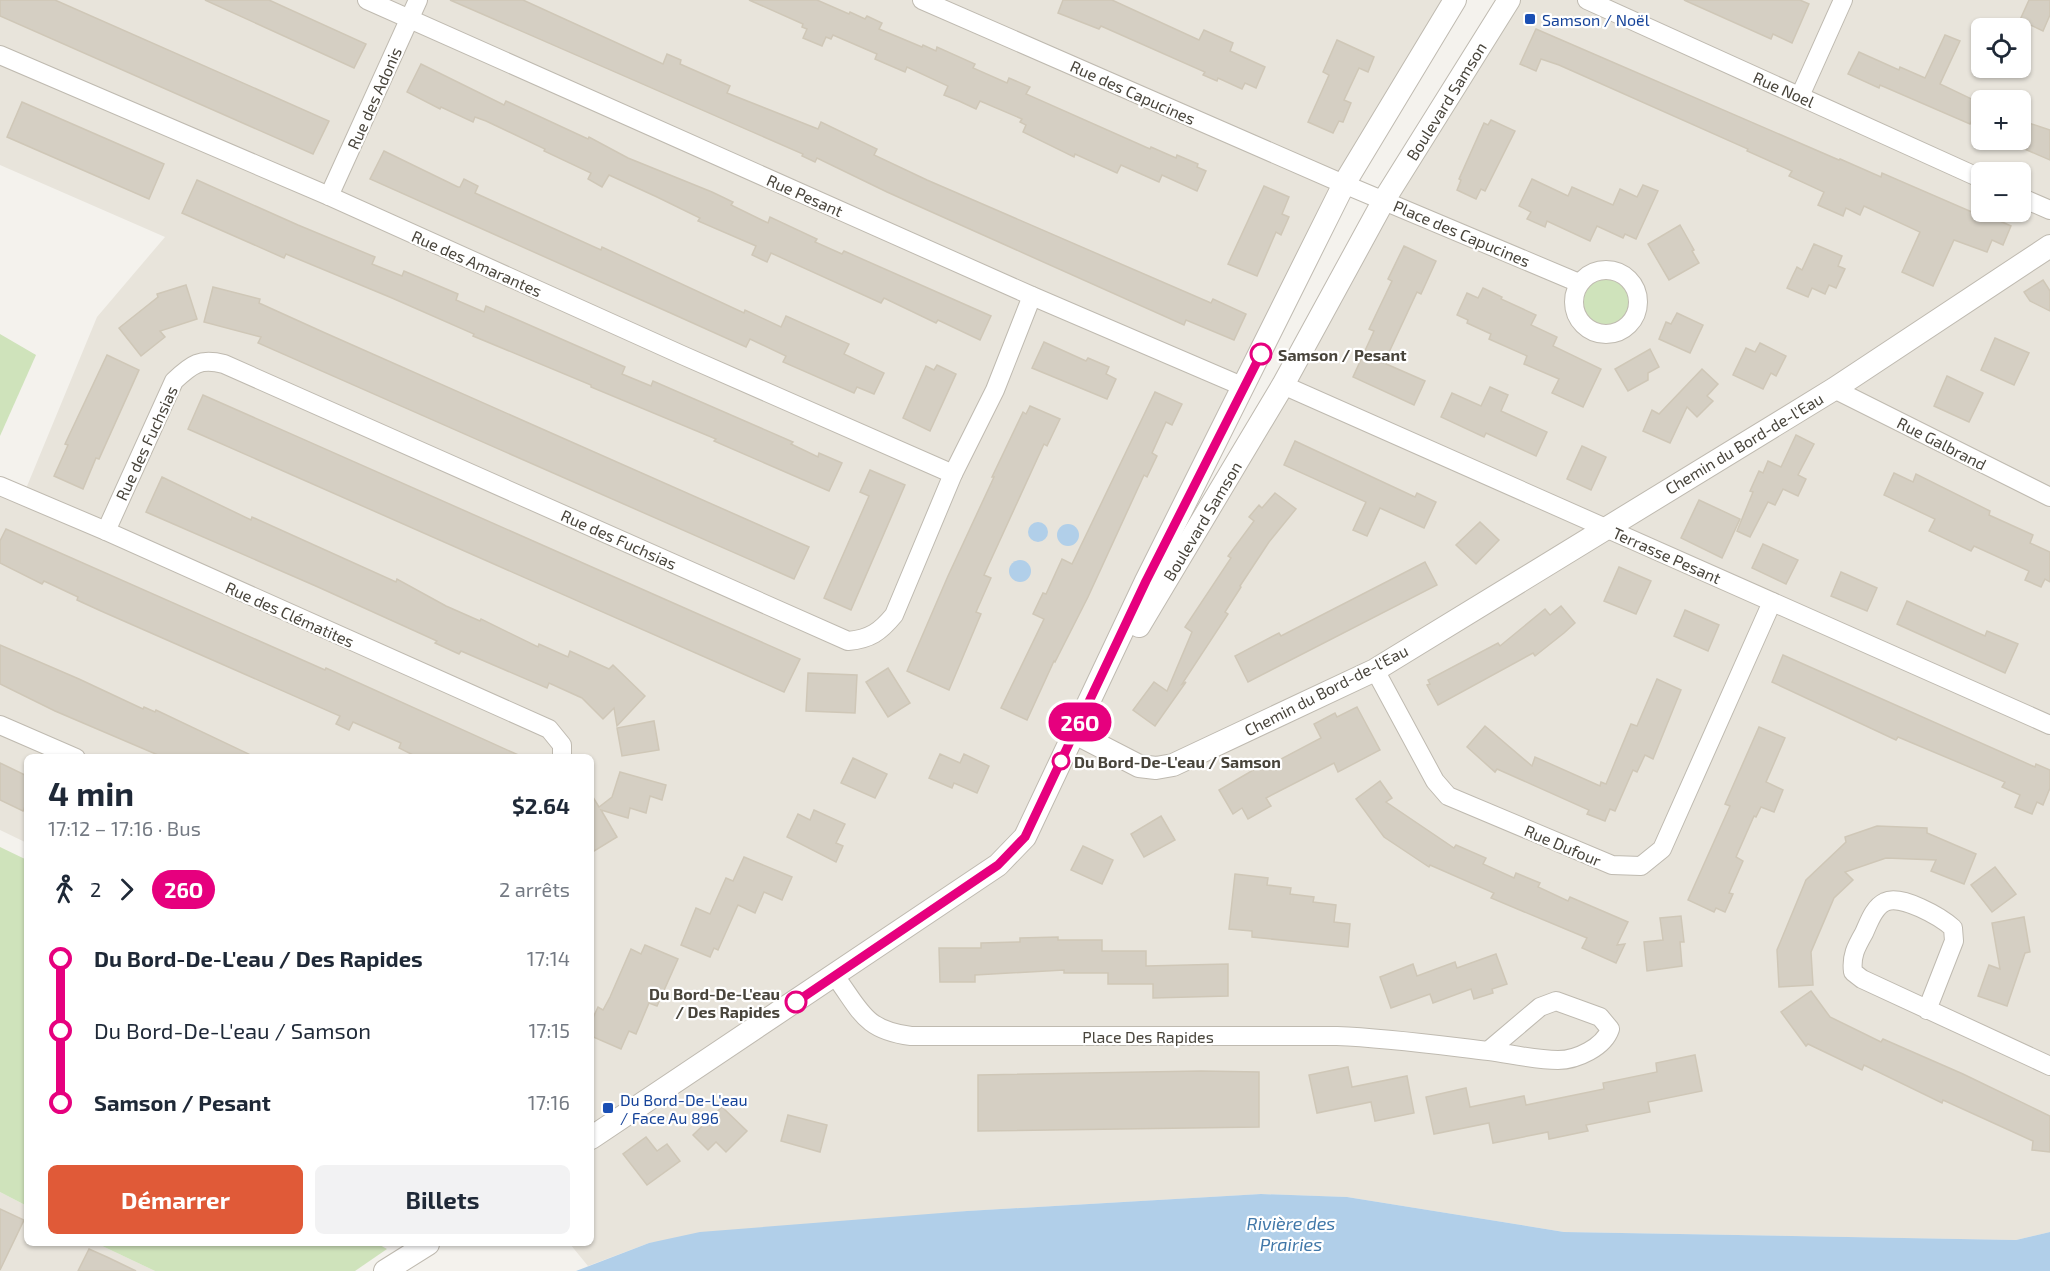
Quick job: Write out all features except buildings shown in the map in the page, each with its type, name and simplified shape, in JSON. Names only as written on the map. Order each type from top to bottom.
[{"type":"street","name":"Rue Pesant","points":[[367,0],[1032,296],[1244,387]]},
{"type":"street","name":"Rue des Adonis","points":[[329,196],[418,0]]},
{"type":"street","name":"Rue des Capucines","points":[[922,0],[1344,184]]},
{"type":"street","name":"Boulevard Samson","points":[[1075,733],[1146,581],[1344,184],[1455,0]]},
{"type":"street","name":"Boulevard Samson","points":[[1075,733],[1283,386],[1384,200],[1509,0]]},
{"type":"street","name":"Rue Noel","points":[[1587,0],[1971,174]]},
{"type":"street","points":[[1800,96],[1843,0]]},
{"type":"street","name":"Rue des Amarantes","points":[[0,55],[329,196],[682,356],[953,474]]},
{"type":"street","name":"Place des Capucines","points":[[1344,184],[1579,283]]},
{"type":"street","points":[[2031,202],[2050,210]]},
{"type":"street","name":"Chemin du Bord-de-l'Eau","points":[[1075,733],[1139,766],[1156,768],[1173,765],[1375,670],[1833,389],[2050,246]]},
{"type":"street","name":"Rue des Fuchsias","points":[[106,531],[174,381],[190,366],[208,360],[224,364],[848,641],[866,640],[882,630],[894,615],[953,474],[995,390],[1032,296]]},
{"type":"street","name":"Terrasse Pesant","points":[[1283,386],[2050,725]]},
{"type":"street","name":"Rue Galbrand","points":[[1833,389],[2050,497]]},
{"type":"street","name":"Rue des Clématites","points":[[0,486],[549,729],[562,746],[562,754]]},
{"type":"street","name":"Rue Dufour","points":[[1375,670],[1435,781],[1448,796],[1612,865],[1641,866],[1662,849],[1772,602]]},
{"type":"street","points":[[0,725],[67,754]]},
{"type":"street","points":[[594,1136],[998,865],[1025,837],[1075,733]]},
{"type":"street","points":[[1927,1010],[1954,941],[1953,927],[1943,919],[1897,898],[1884,902],[1875,912],[1852,957],[1853,972],[1862,979],[1927,1010],[2050,1065]]},
{"type":"street","name":"Place Des Rapides","points":[[835,976],[871,1025],[890,1033],[911,1036],[1336,1036],[1386,1038],[1488,1051],[1559,1060],[1600,1045],[1608,1037],[1610,1029],[1600,1017],[1556,1001],[1540,1007],[1488,1051]]},
{"type":"street","points":[[385,1271],[425,1246]]},
{"type":"shaded area","points":[[0,0],[1456,0],[1344,184],[1081,723],[1283,386],[1509,0],[2050,0],[2050,1232],[2016,1240],[1564,1232],[1347,1197],[1261,1194],[967,1211],[649,1243],[588,1266],[572,1246],[594,1246],[594,754],[24,754],[24,842],[0,830],[0,480],[25,491],[97,317],[165,237],[0,165]]},
{"type":"shaded area","points":[[0,1192],[24,1204],[24,1246],[102,1246],[155,1271],[0,1271]]},
{"type":"green space","points":[[1606,270],[1618,272],[1629,279],[1636,290],[1638,302],[1636,314],[1629,325],[1618,332],[1606,334],[1594,332],[1583,325],[1576,314],[1574,302],[1576,290],[1583,279],[1594,272]]},
{"type":"green space","points":[[0,334],[36,355],[0,436]]},
{"type":"green space","points":[[0,847],[24,859],[24,1204],[0,1192]]},
{"type":"green space","points":[[102,1246],[382,1246],[387,1249],[355,1271],[155,1271]]},
{"type":"water","points":[[1038,522],[1045,525],[1048,532],[1045,539],[1038,542],[1031,539],[1028,532],[1031,525]]},
{"type":"water","points":[[1068,524],[1076,527],[1079,535],[1076,543],[1068,546],[1060,543],[1057,535],[1060,527]]},
{"type":"water","points":[[1020,560],[1028,563],[1031,571],[1028,579],[1020,582],[1012,579],[1009,571],[1012,563]]},
{"type":"water","name":"Rivière des Prairies","points":[[1261,1194],[1347,1197],[1564,1232],[2016,1240],[2050,1232],[2050,1271],[576,1271],[649,1243],[700,1232],[967,1211]]},
{"type":"bus line","name":"26O","points":[[796,1002],[998,865],[1025,837],[1146,581],[1261,354]]},
{"type":"place","name":"Samson / Noël","points":[[1530,19]]},
{"type":"place","name":"Samson / Pesant","points":[[1261,354]]},
{"type":"place","name":"Du Bord-De-L'eau / Samson","points":[[1061,761]]},
{"type":"place","name":"Du Bord-De-L'eau / Des Rapides","points":[[796,1002]]},
{"type":"place","name":"Du Bord-De-L'eau / Face Au 896","points":[[608,1108]]}]
